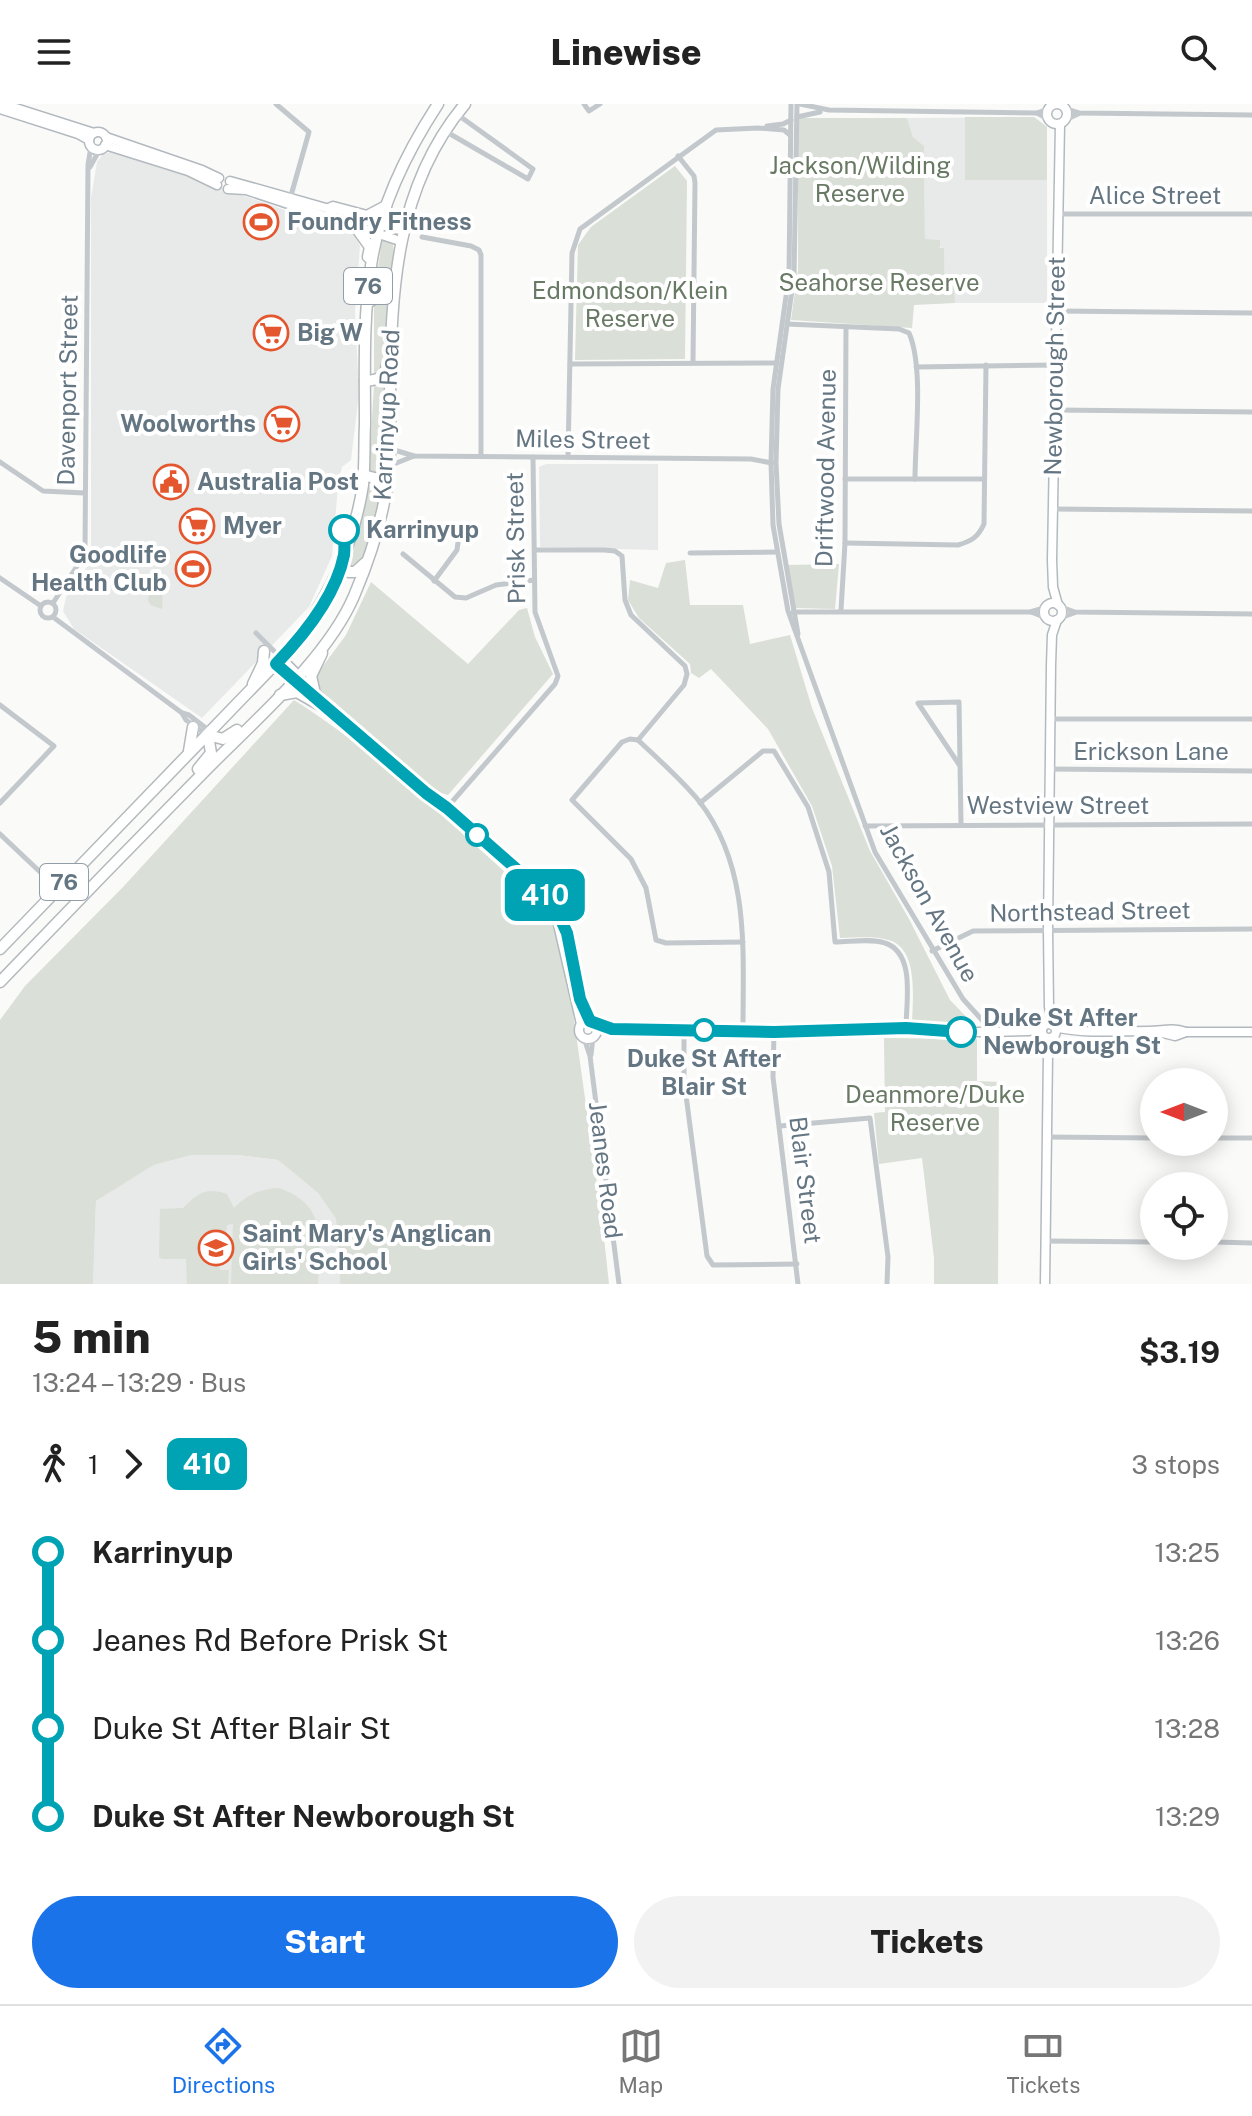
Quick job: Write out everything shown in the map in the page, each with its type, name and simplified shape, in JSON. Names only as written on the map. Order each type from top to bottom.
[{"type":"highway","name":"Karrinyup Road","points":[[0,982],[297,678],[354,598],[387,491],[392,298],[401,236],[422,171],[444,131],[465,104]]},
{"type":"highway","name":"Karrinyup Road","points":[[0,949],[251,689],[274,656],[322,604],[355,522],[363,475],[366,313],[378,229],[404,161],[433,107]]},
{"type":"highway","points":[[329,209],[333,207],[367,216],[386,205]]},
{"type":"highway","points":[[355,226],[370,247],[363,308],[366,313],[370,309],[373,290],[386,290],[392,298]]},
{"type":"highway","points":[[365,381],[376,380],[386,373],[391,335]]},
{"type":"highway","points":[[363,475],[378,479],[387,491]]},
{"type":"highway","points":[[345,552],[344,565],[349,572],[355,572],[366,562]]},
{"type":"highway","points":[[314,689],[311,676],[343,617]]},
{"type":"highway","points":[[251,689],[263,663],[274,656]]},
{"type":"highway","points":[[279,695],[297,692],[325,708]]},
{"type":"highway","points":[[208,735],[218,740],[229,737],[255,713],[267,708]]},
{"type":"highway","points":[[188,753],[193,727]]},
{"type":"highway","points":[[159,817],[211,753],[208,735]]},
{"type":"street","points":[[276,104],[309,132],[289,201]]},
{"type":"street","points":[[584,104],[589,111],[600,104]]},
{"type":"street","points":[[796,104],[829,110],[1252,115]]},
{"type":"street","name":"Jackson Avenue","points":[[796,104],[790,136],[789,275],[778,364],[773,525],[791,612],[875,852],[963,999],[992,1032]]},
{"type":"street","points":[[2,106],[98,142],[202,170],[218,182],[222,190],[229,185],[329,209],[401,236]]},
{"type":"street","points":[[1054,115],[1062,106],[1079,113]]},
{"type":"street","name":"Newborough Street","points":[[1045,1284],[1052,635],[1046,612],[1053,587],[1058,214],[1058,145],[1054,115],[1062,106]]},
{"type":"street","points":[[568,457],[572,253],[576,236],[586,222],[716,130],[783,124],[794,118],[829,110]]},
{"type":"street","points":[[444,131],[528,179],[533,169],[456,114]]},
{"type":"street","name":"Jackson Avenue","points":[[784,324],[794,276],[794,118]]},
{"type":"street","points":[[758,128],[784,130],[790,136]]},
{"type":"street","name":"Davenport Street","points":[[53,603],[84,554],[89,167],[98,142]]},
{"type":"street","points":[[678,156],[694,176],[695,183],[693,362]]},
{"type":"street","points":[[289,201],[355,226],[378,229]]},
{"type":"street","name":"Alice Street","points":[[1058,214],[1252,214]]},
{"type":"street","points":[[422,237],[471,246],[481,255],[481,456]]},
{"type":"street","points":[[1056,311],[1252,313]]},
{"type":"street","points":[[784,324],[899,329],[909,333],[914,344],[916,367],[915,479]]},
{"type":"street","name":"Driftwood Avenue","points":[[841,610],[845,543],[846,327]]},
{"type":"street","points":[[570,364],[778,364]]},
{"type":"street","points":[[845,543],[958,545],[972,541],[979,534],[984,524],[986,365]]},
{"type":"street","points":[[916,367],[1055,365]]},
{"type":"street","points":[[1055,410],[1252,412]]},
{"type":"street","name":"Miles Street","points":[[390,449],[414,456],[774,459]]},
{"type":"street","name":"Miles Street","points":[[389,466],[414,456]]},
{"type":"street","name":"Prisk Street","points":[[445,810],[555,684],[558,676],[535,612],[533,457]]},
{"type":"street","points":[[0,462],[43,491],[84,493]]},
{"type":"street","points":[[845,479],[984,479]]},
{"type":"street","points":[[1053,509],[1252,511]]},
{"type":"street","points":[[434,581],[457,550],[459,535]]},
{"type":"street","points":[[534,550],[604,550],[615,551],[622,556],[625,600],[631,615],[685,666],[687,674],[684,685],[638,740]]},
{"type":"street","points":[[690,553],[780,552]]},
{"type":"street","points":[[403,554],[455,597],[466,598],[496,585],[534,580]]},
{"type":"street","points":[[0,578],[41,606],[42,616],[53,617],[182,713],[193,727],[208,735]]},
{"type":"street","name":"Newborough Street","points":[[1052,635],[1059,619],[1060,606],[1053,587]]},
{"type":"street","points":[[41,606],[45,602],[53,603],[56,610],[53,617]]},
{"type":"street","points":[[791,612],[1046,612],[1060,606],[1075,612],[1252,614]]},
{"type":"street","points":[[1046,612],[1059,619],[1075,612]]},
{"type":"street","points":[[256,633],[274,656]]},
{"type":"street","name":"Jeanes Road","points":[[274,656],[325,708],[342,719]]},
{"type":"street","name":"Jeanes Road","points":[[297,678],[314,689],[342,719],[538,895],[551,911],[562,935],[590,1030],[590,1056],[619,1284]]},
{"type":"street","points":[[960,766],[918,703],[959,702],[961,824]]},
{"type":"street","points":[[0,705],[54,746],[0,803]]},
{"type":"street","points":[[182,713],[207,729],[208,735]]},
{"type":"street","points":[[1051,719],[1252,719]]},
{"type":"street","points":[[740,1028],[743,942],[743,919],[735,875],[717,830],[700,803],[638,740],[622,742],[572,800],[631,859],[646,888],[656,940],[666,943],[743,942]]},
{"type":"street","points":[[700,803],[763,751],[774,751],[813,820],[829,872],[835,942],[884,942],[896,948],[907,973],[906,1028]]},
{"type":"street","name":"Erickson Lane","points":[[1050,769],[1252,771]]},
{"type":"street","name":"Westview Street","points":[[865,826],[1252,824]]},
{"type":"street","points":[[0,834],[58,889]]},
{"type":"street","name":"Northstead Street","points":[[932,951],[973,931],[1252,929]]},
{"type":"street","points":[[590,1030],[774,1027],[778,1031],[906,1028],[930,1032],[1154,1031],[1166,1035],[1252,1032]]},
{"type":"street","points":[[684,1030],[684,1080],[707,1256],[713,1265],[797,1264]]},
{"type":"street","name":"Blair Street","points":[[778,1031],[773,1077],[798,1284]]},
{"type":"street","points":[[780,1126],[870,1118],[888,1257],[887,1284]]},
{"type":"street","points":[[1047,1137],[1140,1138]]},
{"type":"street","points":[[1228,1138],[1252,1138]]},
{"type":"street","points":[[1045,1241],[1140,1242]]},
{"type":"street","points":[[1228,1242],[1252,1243]]},
{"type":"shaded area","points":[[1034,117],[1047,127],[1047,303],[955,303],[954,283],[945,282],[944,249],[925,240],[924,146],[913,137],[907,118]]},
{"type":"shaded area","points":[[115,151],[354,234],[360,246],[355,311],[359,394],[351,460],[342,467],[338,486],[332,556],[309,607],[202,718],[74,629],[63,611],[66,597],[91,561],[91,198],[97,162],[103,154]]},
{"type":"shaded area","points":[[546,464],[658,464],[658,550],[540,547],[539,467]]},
{"type":"shaded area","name":"Saint Mary's Anglican Girls' School","points":[[192,1155],[238,1155],[278,1160],[318,1193],[336,1219],[340,1284],[93,1284],[96,1201],[154,1165]]},
{"type":"green space","points":[[965,117],[1034,117],[1047,127],[1047,180],[965,180]]},
{"type":"green space","points":[[798,118],[907,118],[913,137],[924,146],[925,239],[940,240],[940,248],[944,248],[945,282],[954,282],[955,303],[914,305],[912,328],[791,320],[798,270]]},
{"type":"green space","name":"Edmondson/Klein Reserve","points":[[675,166],[687,181],[685,359],[575,360],[578,245],[591,227]]},
{"type":"green space","points":[[382,240],[393,244],[394,255],[384,372],[374,376],[374,297]]},
{"type":"green space","points":[[388,378],[385,475],[369,471],[374,384]]},
{"type":"green space","points":[[374,481],[380,482],[383,494],[364,560],[355,568],[349,567],[347,562],[357,538],[369,486]]},
{"type":"green space","points":[[685,560],[690,605],[743,605],[750,644],[790,635],[812,708],[870,851],[950,1000],[976,1027],[912,1027],[912,975],[904,951],[896,943],[884,939],[840,938],[832,866],[812,806],[768,729],[711,669],[699,678],[691,673],[690,664],[639,618],[628,600],[630,580],[658,588],[666,563]]},
{"type":"green space","points":[[839,564],[835,609],[795,608],[786,565]]},
{"type":"green space","points":[[371,582],[468,664],[519,610],[527,608],[535,637],[553,674],[448,795],[438,792],[311,682],[346,635]]},
{"type":"green space","points":[[150,584],[163,589],[162,609],[148,601]]},
{"type":"green space","points":[[294,700],[388,769],[533,897],[548,914],[557,937],[572,1005],[609,1284],[340,1284],[336,1219],[318,1193],[278,1160],[238,1155],[192,1155],[154,1165],[96,1201],[93,1284],[0,1284],[0,1020],[25,986],[124,886]]},
{"type":"green space","name":"Deanmore/Duke Reserve","points":[[884,1038],[977,1039],[977,1081],[999,1082],[998,1284],[934,1284],[934,1258],[922,1158],[879,1164],[874,1113],[885,1112]]},
{"type":"green space","points":[[279,1188],[295,1195],[314,1215],[319,1239],[318,1284],[231,1284],[233,1224],[227,1225],[225,1256],[220,1257],[220,1270],[229,1270],[228,1284],[187,1284],[186,1259],[159,1257],[160,1209],[183,1208],[208,1191],[227,1194],[234,1208],[255,1193]]},
{"type":"bus line","name":"410","points":[[344,530],[345,552],[329,591],[319,610],[276,664],[548,898],[562,918],[580,999],[590,1021],[612,1029],[774,1032],[906,1028],[961,1032]]},
{"type":"place","name":"Foundry Fitness","points":[[261,222]]},
{"type":"place","name":"Big W","points":[[271,333]]},
{"type":"place","name":"Woolworths","points":[[282,424]]},
{"type":"place","name":"Australia Post","points":[[171,482]]},
{"type":"place","name":"Myer","points":[[197,526]]},
{"type":"place","name":"Karrinyup","points":[[344,530]]},
{"type":"place","name":"Goodlife Health Club","points":[[193,569]]},
{"type":"place","name":"Duke St After Blair St","points":[[704,1030]]},
{"type":"place","name":"Duke St After Newborough St","points":[[961,1032]]},
{"type":"place","name":"Saint Mary's Anglican Girls' School","points":[[216,1248]]},
{"type":"park label","name":"Jackson/Wilding Reserve","points":[[860,180]]},
{"type":"park label","name":"Seahorse Reserve","points":[[879,283]]}]
